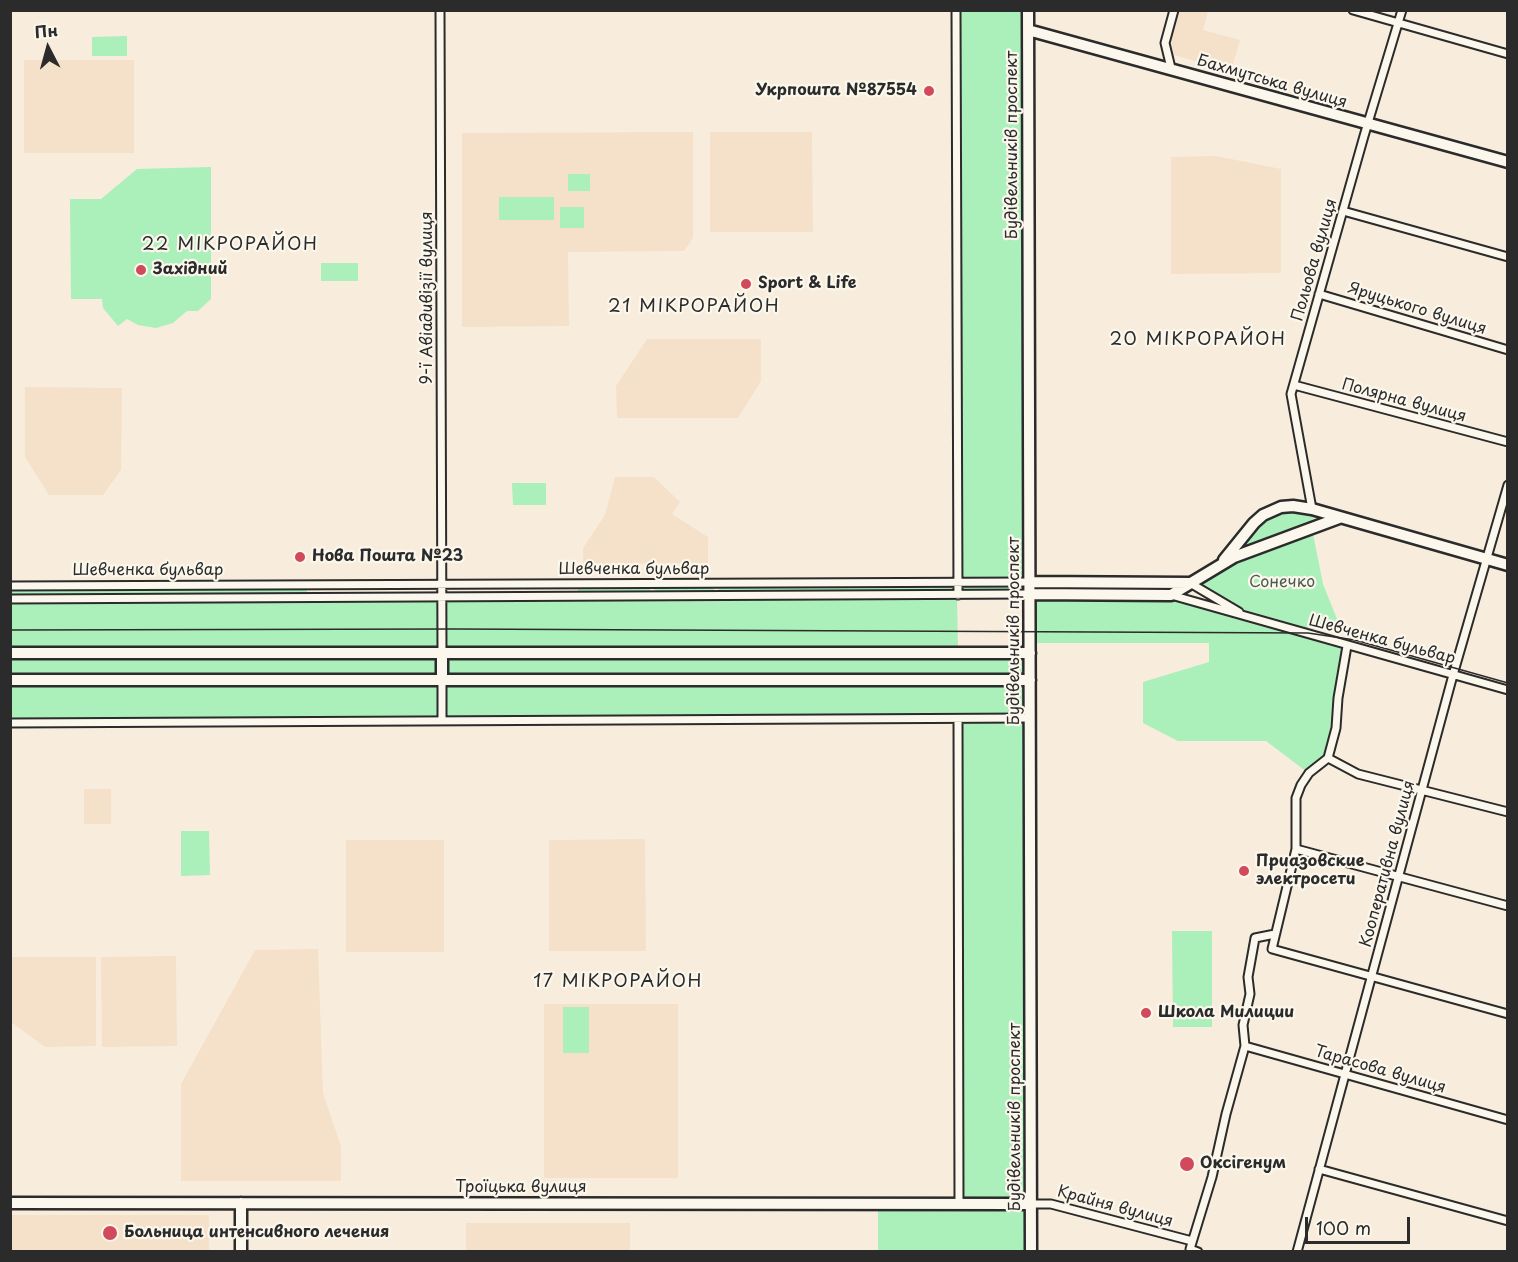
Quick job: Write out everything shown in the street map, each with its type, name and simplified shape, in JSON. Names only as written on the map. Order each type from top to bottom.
[{"type":"main road","name":"Будівельників проспект","points":[[1028,10],[1031,1251]]},
{"type":"main road","name":"Бахмутська вулиця","points":[[1028,30],[1508,162]]},
{"type":"main road","points":[[1220,565],[1263,515],[1281,507],[1293,506],[1312,509],[1508,565]]},
{"type":"main road","points":[[1171,595],[1220,565],[1266,544],[1339,518]]},
{"type":"main road","name":"Шевченка бульвар","points":[[1030,582],[1190,583]]},
{"type":"main road","name":"Шевченка бульвар","points":[[1030,594],[1171,595]]},
{"type":"main road","points":[[10,653],[1030,653]]},
{"type":"main road","points":[[442,653],[442,680]]},
{"type":"main road","points":[[10,680],[1030,680]]},
{"type":"main road","name":"Троїцька вулиця","points":[[10,1203],[1031,1204]]},
{"type":"main road","points":[[241,1203],[241,1251]]},
{"type":"street","name":"9-ї Авіадивізії вулиця","points":[[441,10],[442,653]]},
{"type":"street","points":[[956,10],[957,594]]},
{"type":"street","points":[[1171,68],[1165,43],[1174,10]]},
{"type":"street","points":[[1353,10],[1508,54]]},
{"type":"street","name":"Польова вулиця","points":[[1312,509],[1291,394],[1402,10]]},
{"type":"street","points":[[1343,211],[1508,257]]},
{"type":"street","name":"Яруцького вулиця","points":[[1319,294],[1508,350]]},
{"type":"street","name":"Полярна вулиця","points":[[1293,385],[1508,442]]},
{"type":"street","name":"Кооперативна вулиця","points":[[1297,1251],[1453,675],[1508,485]]},
{"type":"street","name":"Шевченка бульвар","points":[[10,586],[1030,582]]},
{"type":"street","name":"Шевченка бульвар","points":[[1190,583],[1249,618]]},
{"type":"street","points":[[575,585],[575,597]]},
{"type":"street","points":[[310,586],[310,598]]},
{"type":"street","name":"Шевченка бульвар","points":[[10,599],[1030,594]]},
{"type":"street","name":"Шевченка бульвар","points":[[1171,595],[1508,690]]},
{"type":"street","points":[[1347,646],[1338,698],[1336,728],[1329,758],[1309,773],[1296,798],[1296,849],[1272,949],[1508,1014]]},
{"type":"street","points":[[442,680],[442,721]]},
{"type":"street","points":[[10,723],[1030,718]]},
{"type":"street","points":[[958,719],[959,1203]]},
{"type":"street","points":[[1329,758],[1358,774],[1508,812]]},
{"type":"street","points":[[1296,849],[1508,906]]},
{"type":"street","points":[[1194,1250],[1192,1241],[1212,1177],[1226,1114],[1245,1046],[1243,1025],[1250,994],[1248,977],[1255,938],[1275,934]]},
{"type":"street","name":"Тарасова вулиця","points":[[1245,1046],[1508,1120]]},
{"type":"street","points":[[1319,1168],[1508,1221]]},
{"type":"street","name":"Крайня вулиця","points":[[1031,1204],[1051,1204],[1192,1241]]},
{"type":"shaded area","points":[[1178,10],[1208,11],[1203,30],[1240,40],[1231,71],[1170,54],[1168,44]]},
{"type":"shaded area","points":[[24,60],[134,60],[134,153],[24,153]]},
{"type":"shaded area","points":[[693,132],[693,238],[684,251],[568,252],[569,326],[462,327],[462,133]]},
{"type":"shaded area","points":[[710,132],[812,132],[813,232],[710,232]]},
{"type":"shaded area","points":[[1216,156],[1281,169],[1281,273],[1171,274],[1171,157]]},
{"type":"shaded area","points":[[647,339],[761,339],[761,381],[738,418],[617,418],[616,386]]},
{"type":"shaded area","points":[[25,387],[122,388],[121,470],[103,495],[49,495],[25,457]]},
{"type":"shaded area","points":[[615,477],[654,477],[680,502],[672,514],[708,537],[708,563],[583,564],[583,548],[605,515]]},
{"type":"shaded area","points":[[84,789],[111,789],[111,824],[84,824]]},
{"type":"shaded area","points":[[645,839],[646,951],[549,951],[549,840]]},
{"type":"shaded area","points":[[346,840],[444,840],[444,952],[346,952]]},
{"type":"shaded area","points":[[318,949],[323,1093],[341,1146],[341,1181],[181,1181],[181,1084],[255,950]]},
{"type":"shaded area","points":[[176,956],[177,1046],[102,1047],[101,957]]},
{"type":"shaded area","points":[[11,957],[96,957],[96,1046],[45,1047],[11,1022]]},
{"type":"shaded area","points":[[544,1004],[678,1004],[678,1178],[544,1178]]},
{"type":"shaded area","name":"Больница интенсивного лечения","points":[[11,1215],[209,1215],[209,1251],[11,1251]]},
{"type":"shaded area","points":[[466,1223],[630,1223],[630,1251],[466,1251]]},
{"type":"green space","points":[[959,11],[1024,11],[1026,578],[961,578]]},
{"type":"green space","points":[[127,36],[127,56],[92,56],[92,37]]},
{"type":"green space","name":"Західний","points":[[211,167],[211,299],[198,311],[187,311],[173,323],[156,328],[138,325],[127,319],[118,326],[103,308],[102,299],[71,299],[70,199],[101,199],[137,169]]},
{"type":"green space","points":[[568,174],[590,174],[590,191],[568,191]]},
{"type":"green space","points":[[499,197],[554,197],[554,220],[499,220]]},
{"type":"green space","points":[[560,207],[584,207],[584,228],[560,228]]},
{"type":"green space","points":[[321,263],[358,263],[358,281],[321,281]]},
{"type":"green space","points":[[512,483],[546,483],[546,505],[513,505]]},
{"type":"green space","points":[[1293,509],[1315,515],[1315,518],[1305,525],[1233,554],[1256,525],[1273,512]]},
{"type":"green space","name":"Сонечко","points":[[1312,529],[1323,584],[1337,619],[1338,630],[1289,627],[1249,615],[1195,583],[1221,567]]},
{"type":"green space","points":[[955,585],[955,592],[719,593],[719,587]]},
{"type":"green space","points":[[960,585],[1008,585],[1008,592],[960,592]]},
{"type":"green space","points":[[650,587],[650,594],[578,595],[578,588]]},
{"type":"green space","points":[[655,587],[714,587],[714,593],[655,594]]},
{"type":"green space","points":[[307,588],[307,596],[11,596],[10,589]]},
{"type":"green space","points":[[957,598],[958,649],[446,649],[445,602]]},
{"type":"green space","points":[[1034,598],[1170,599],[1344,649],[1333,727],[1326,757],[1307,772],[1266,741],[1178,741],[1143,723],[1143,682],[1209,662],[1209,643],[1034,643]]},
{"type":"green space","points":[[439,602],[439,649],[11,650],[10,603]]},
{"type":"green space","points":[[10,657],[439,657],[439,676],[11,676]]},
{"type":"green space","points":[[446,657],[1026,657],[1026,676],[446,676]]},
{"type":"green space","points":[[1026,683],[1026,715],[446,716],[446,684]]},
{"type":"green space","points":[[10,684],[439,684],[439,717],[11,719]]},
{"type":"green space","points":[[961,723],[1026,723],[1027,1199],[963,1199]]},
{"type":"green space","points":[[181,831],[209,831],[210,875],[181,876]]},
{"type":"green space","points":[[1172,931],[1212,931],[1212,1027],[1173,1027]]},
{"type":"green space","points":[[563,1007],[589,1007],[589,1053],[563,1053]]},
{"type":"green space","points":[[878,1207],[1027,1207],[1027,1251],[878,1251]]},
{"type":"tram line","points":[[10,630],[455,629],[1308,633],[1355,640],[1508,683]]},
{"type":"place","name":"Укрпошта №87554","points":[[929,91]]},
{"type":"place","name":"Західний","points":[[141,270]]},
{"type":"place","name":"Sport & Life","points":[[746,284]]},
{"type":"place","name":"Нова Пошта №23","points":[[300,557]]},
{"type":"place","name":"Приазовские электросети","points":[[1244,871]]},
{"type":"place","name":"Школа Милиции","points":[[1146,1013]]},
{"type":"place","name":"Оксігенум","points":[[1187,1164]]},
{"type":"place","name":"Больница интенсивного лечения","points":[[110,1233]]},
{"type":"district","name":"22 МІКРОРАЙОН","points":[[230,245]]},
{"type":"district","name":"21 МІКРОРАЙОН","points":[[694,307]]},
{"type":"district","name":"20 МІКРОРАЙОН","points":[[1198,340]]},
{"type":"district","name":"17 МІКРОРАЙОН","points":[[618,982]]}]
